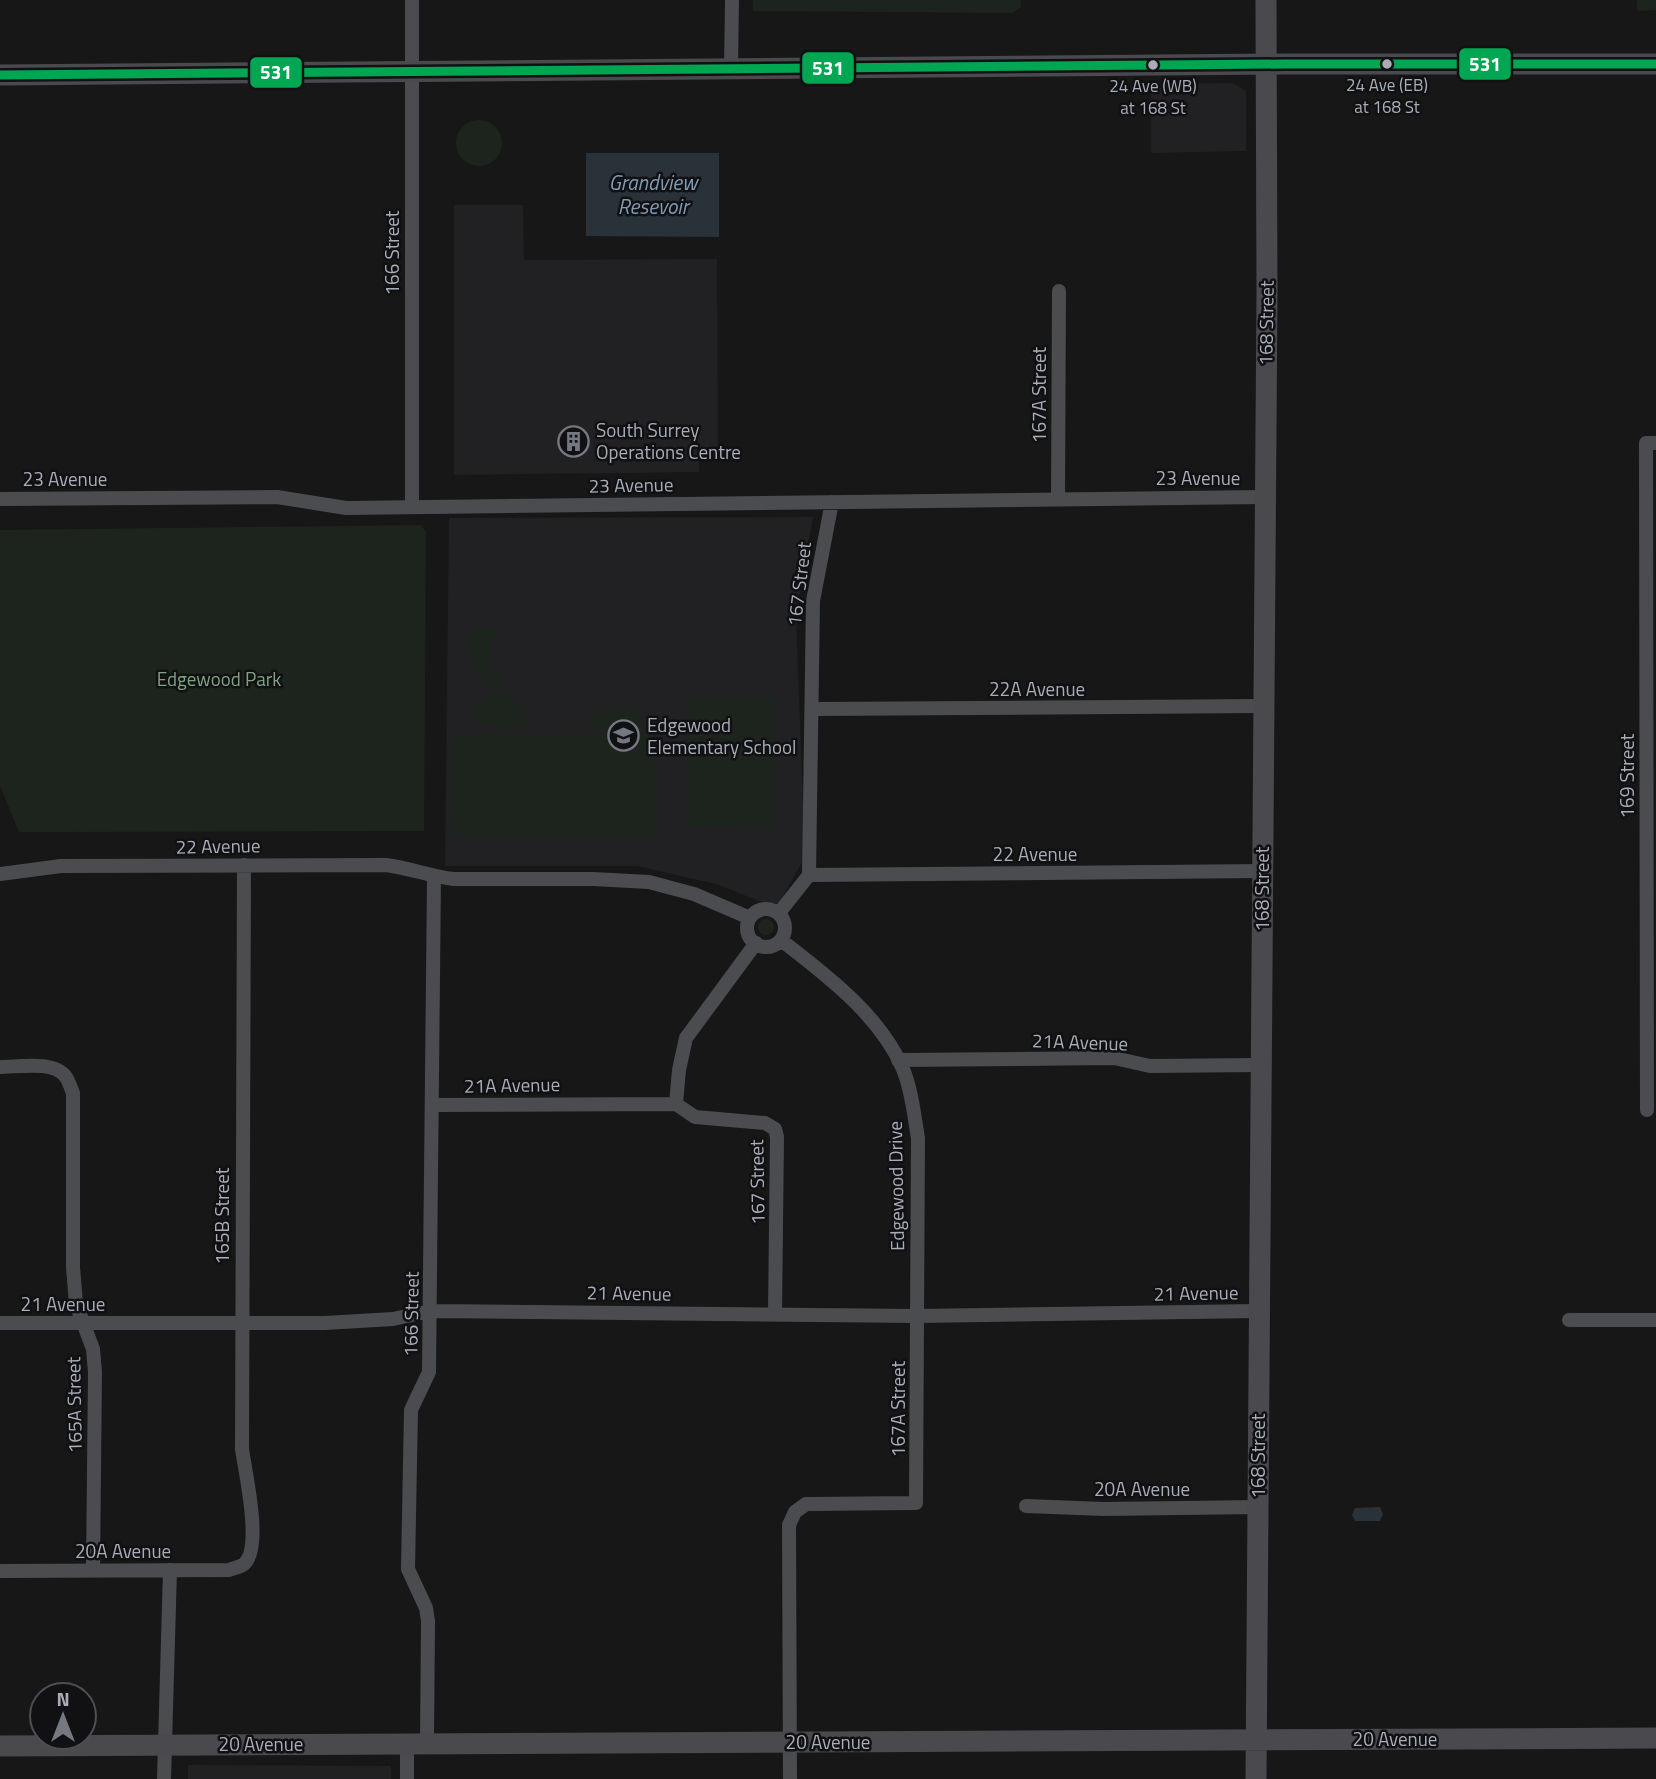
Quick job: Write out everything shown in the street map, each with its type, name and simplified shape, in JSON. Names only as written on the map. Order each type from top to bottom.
[{"type":"main road","name":"168 Street","points":[[1256,1779],[1267,294],[1266,0]]},
{"type":"main road","points":[[0,75],[1265,64],[1656,64]]},
{"type":"main road","name":"20 Avenue","points":[[0,1746],[1656,1738]]},
{"type":"street","name":"166 Street","points":[[411,0],[412,506]]},
{"type":"street","points":[[731,69],[732,0]]},
{"type":"street","name":"167A Street","points":[[1058,499],[1059,291]]},
{"type":"street","name":"169 Street","points":[[1647,1110],[1651,901],[1651,443]]},
{"type":"street","name":"23 Avenue","points":[[0,499],[277,497],[346,508],[1264,497]]},
{"type":"street","name":"167 Street","points":[[809,875],[813,601],[832,502]]},
{"type":"street","name":"22A Avenue","points":[[812,709],[1262,706]]},
{"type":"street","name":"165B Street","points":[[244,865],[242,1449],[253,1526],[251,1551],[245,1563]]},
{"type":"street","name":"22 Avenue","points":[[0,874],[61,866],[386,865],[416,870],[434,877]]},
{"type":"street","name":"22 Avenue","points":[[809,875],[1262,871]]},
{"type":"street","points":[[779,913],[809,875]]},
{"type":"street","name":"166 Street","points":[[407,1779],[417,1744],[428,1621],[426,1608],[408,1569],[411,1410],[429,1372],[434,877]]},
{"type":"street","points":[[434,877],[593,879],[649,883],[694,894],[750,918]]},
{"type":"street","points":[[760,910],[779,913],[785,923],[781,940],[772,946],[755,943],[748,929],[750,918],[760,910]]},
{"type":"street","name":"Edgewood Drive","points":[[781,940],[852,999],[881,1032],[904,1070],[918,1138],[918,1315]]},
{"type":"street","points":[[676,1104],[679,1070],[686,1038],[755,943]]},
{"type":"street","name":"21A Avenue","points":[[898,1060],[1114,1058],[1150,1066],[1260,1065]]},
{"type":"street","name":"165A Street","points":[[0,1067],[44,1066],[65,1076],[73,1093],[73,1268],[76,1304],[93,1349],[95,1372],[93,1571]]},
{"type":"street","name":"167 Street","points":[[676,1104],[695,1117],[765,1123],[775,1129],[778,1137],[778,1209],[775,1314]]},
{"type":"street","name":"21A Avenue","points":[[432,1105],[676,1104]]},
{"type":"street","name":"21 Avenue","points":[[0,1323],[339,1322],[393,1319],[430,1311],[918,1315],[1259,1311]]},
{"type":"street","name":"167A Street","points":[[788,1742],[789,1525],[794,1511],[806,1504],[916,1503],[918,1315]]},
{"type":"street","points":[[1569,1320],[1656,1320]]},
{"type":"street","name":"20A Avenue","points":[[1026,1506],[1258,1507]]},
{"type":"street","name":"20A Avenue","points":[[0,1572],[229,1570],[245,1563]]},
{"type":"street","points":[[164,1779],[170,1570]]},
{"type":"street","points":[[788,1742],[790,1779]]},
{"type":"shaded area","points":[[1233,83],[1246,91],[1246,151],[1151,153],[1151,84]]},
{"type":"shaded area","name":"South Surrey Operations Centre","points":[[454,205],[523,205],[524,260],[717,259],[718,451],[699,453],[699,472],[454,475]]},
{"type":"shaded area","name":"Edgewood Elementary School","points":[[813,517],[796,616],[805,857],[779,903],[767,904],[716,884],[637,866],[445,866],[449,518]]},
{"type":"shaded area","points":[[188,1765],[391,1766],[391,1779],[188,1779]]},
{"type":"green space","points":[[753,0],[1021,0],[1021,7],[1012,13],[753,11]]},
{"type":"green space","points":[[1637,0],[1656,0],[1656,10],[1637,11]]},
{"type":"green space","points":[[479,120],[496,126],[502,143],[496,160],[479,166],[462,160],[456,143],[462,126]]},
{"type":"green space","name":"Edgewood Park","points":[[421,525],[426,532],[424,831],[19,832],[0,786],[0,530]]},
{"type":"green space","points":[[478,627],[493,627],[491,664],[501,674],[499,688],[488,688],[470,669],[473,653],[468,645],[468,634]]},
{"type":"green space","points":[[489,692],[513,697],[522,703],[526,716],[523,728],[491,727],[475,719],[475,706],[489,698]]},
{"type":"green space","points":[[775,697],[777,827],[688,828],[686,698]]},
{"type":"green space","points":[[639,708],[640,727],[592,727],[594,711]]},
{"type":"green space","points":[[451,733],[656,734],[656,835],[450,834]]},
{"type":"green space","points":[[766,919],[772,921],[772,933],[766,935],[760,933],[758,927],[760,921]]},
{"type":"water","name":"Grandview Resevoir","points":[[586,153],[719,153],[719,237],[586,236]]},
{"type":"water","points":[[1380,1507],[1383,1514],[1380,1521],[1355,1521],[1352,1515],[1355,1508]]},
{"type":"transit line","name":"531","points":[[0,75],[1285,64],[1656,64]]},
{"type":"place","name":"24 Ave (EB) at 168 St","points":[[1387,64]]},
{"type":"place","name":"24 Ave (WB) at 168 St","points":[[1153,65]]},
{"type":"place","name":"South Surrey Operations Centre","points":[[573,441]]},
{"type":"place","name":"Edgewood Elementary School","points":[[624,736]]}]
